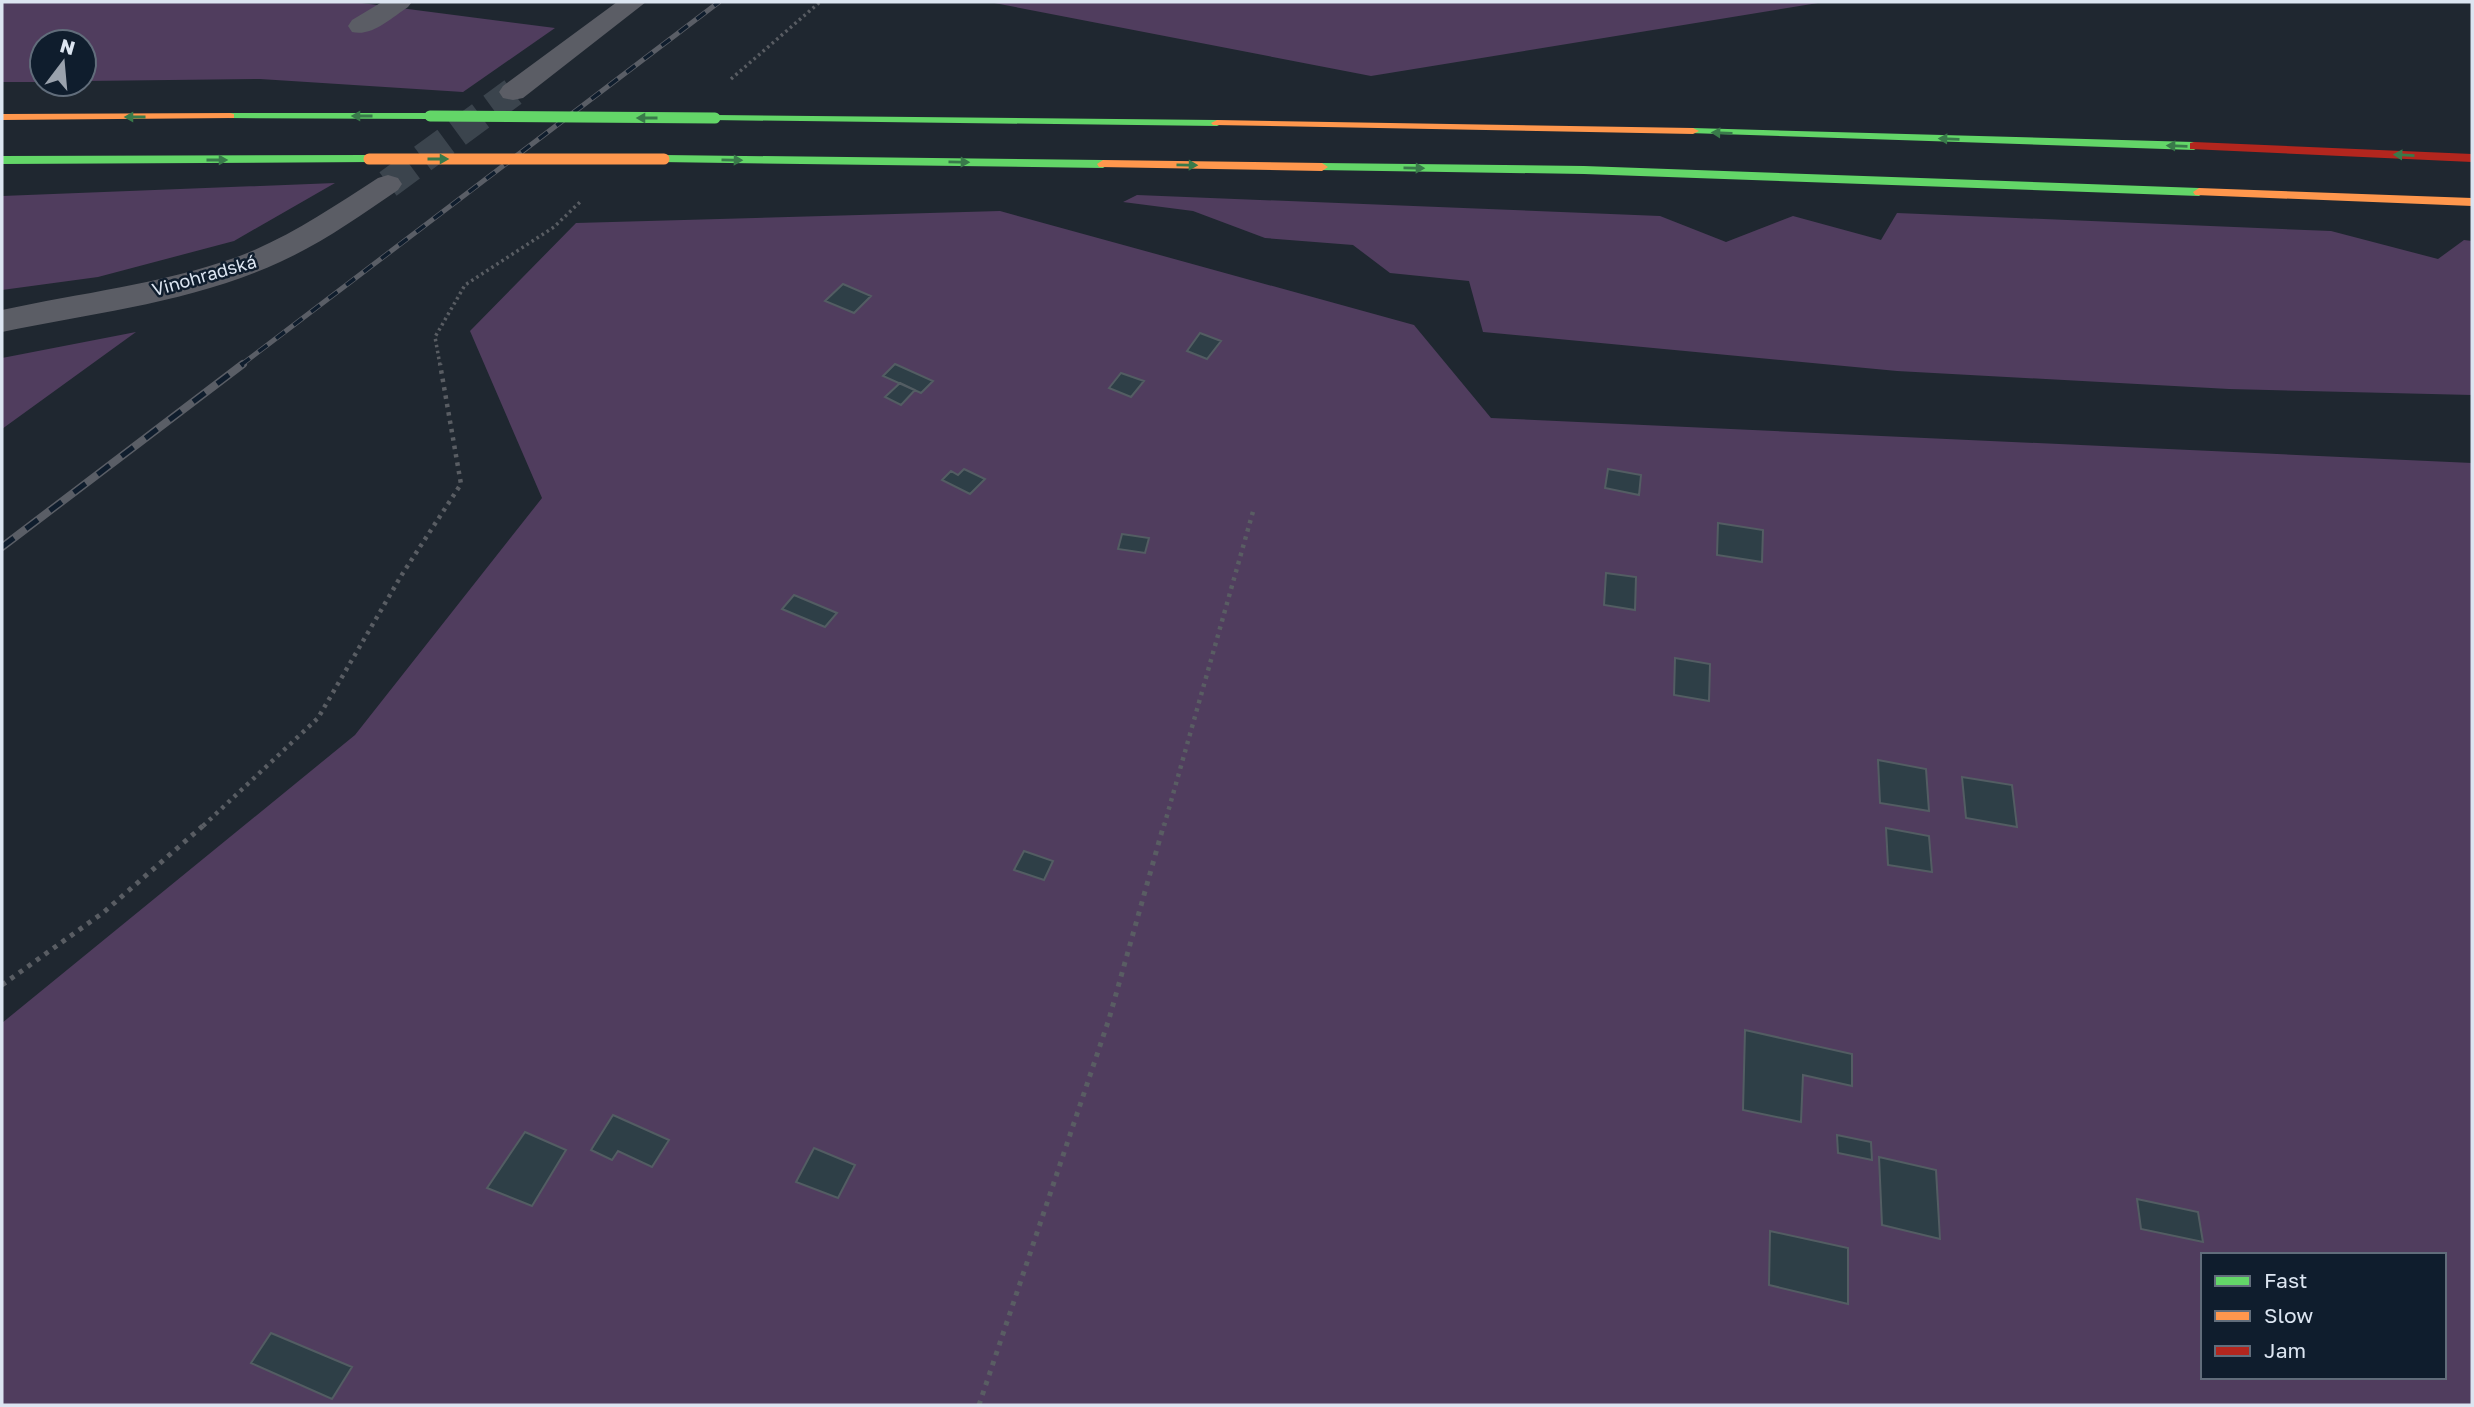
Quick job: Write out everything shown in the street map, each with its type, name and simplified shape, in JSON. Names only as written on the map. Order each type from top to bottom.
[{"type":"highway","points":[[2,117],[430,116],[1138,121],[2056,141],[2472,158]]},
{"type":"highway","points":[[2,160],[664,159],[1584,170],[2472,202]]},
{"type":"street","points":[[361,26],[399,2]]},
{"type":"street","points":[[513,92],[633,2]]},
{"type":"street","name":"Vinohradská","points":[[2,321],[174,286],[250,264],[311,234],[388,184]]},
{"type":"path","points":[[725,84],[820,2]]},
{"type":"path","points":[[2,985],[104,912],[175,852],[318,718],[401,576],[461,484],[435,337],[465,285],[554,227],[588,194]]},
{"type":"path","points":[[979,1405],[1109,1019],[1254,508]]},
{"type":"shaded area","points":[[2,2],[354,2],[555,28],[463,92],[260,79],[98,81],[98,28],[28,28],[28,82],[2,82]]},
{"type":"shaded area","points":[[989,2],[1824,2],[1371,76]]},
{"type":"shaded area","points":[[335,183],[234,241],[98,277],[2,290],[2,196]]},
{"type":"shaded area","points":[[1137,195],[1660,216],[1726,242],[1793,216],[1881,240],[1897,213],[2331,231],[2438,259],[2464,240],[2472,241],[2472,395],[2229,389],[1897,371],[1483,332],[1469,281],[1390,273],[1353,245],[1265,238],[1193,211],[1123,202]]},
{"type":"shaded area","points":[[1000,211],[1414,325],[1491,418],[2472,463],[2472,1405],[2,1405],[2,1023],[355,735],[542,498],[470,331],[576,223]]},
{"type":"shaded area","points":[[136,332],[2,429],[2,358]]},
{"type":"building","points":[[843,284],[871,296],[854,313],[825,301]]},
{"type":"building","points":[[1200,333],[1221,341],[1207,359],[1187,351]]},
{"type":"building","points":[[895,364],[933,381],[921,393],[883,376]]},
{"type":"building","points":[[1121,373],[1144,381],[1131,397],[1109,388]]},
{"type":"building","points":[[900,383],[915,390],[901,405],[885,397]]},
{"type":"building","points":[[964,469],[985,479],[970,494],[942,480],[951,471],[958,475]]},
{"type":"building","points":[[1608,469],[1641,475],[1639,495],[1605,488]]},
{"type":"building","points":[[1718,523],[1763,530],[1762,562],[1717,555]]},
{"type":"building","points":[[1122,534],[1149,538],[1145,553],[1118,549]]},
{"type":"building","points":[[1606,573],[1636,577],[1635,610],[1604,605]]},
{"type":"building","points":[[794,595],[837,613],[825,627],[782,609]]},
{"type":"building","points":[[1675,658],[1710,664],[1709,701],[1674,695]]},
{"type":"building","points":[[1878,760],[1926,769],[1929,811],[1880,803]]},
{"type":"building","points":[[1962,777],[2012,785],[2017,827],[1966,818]]},
{"type":"building","points":[[1886,828],[1929,836],[1932,872],[1888,865]]},
{"type":"building","points":[[1024,851],[1053,861],[1044,880],[1014,870]]},
{"type":"building","points":[[1745,1030],[1852,1054],[1852,1086],[1803,1075],[1801,1122],[1743,1110]]},
{"type":"building","points":[[613,1115],[669,1140],[652,1167],[618,1151],[612,1160],[591,1150]]},
{"type":"building","points":[[525,1132],[566,1150],[532,1206],[487,1188]]},
{"type":"building","points":[[1837,1135],[1871,1142],[1872,1160],[1838,1153]]},
{"type":"building","points":[[814,1148],[855,1165],[838,1198],[796,1182]]},
{"type":"building","points":[[1879,1157],[1936,1170],[1940,1239],[1882,1225]]},
{"type":"building","points":[[2137,1199],[2198,1212],[2203,1242],[2141,1229]]},
{"type":"building","points":[[1770,1231],[1848,1248],[1848,1304],[1769,1285]]},
{"type":"building","points":[[271,1333],[352,1367],[332,1399],[251,1363]]},
{"type":"tunnel","points":[[388,184],[513,92]]},
{"type":"railway","points":[[241,365],[719,2]]},
{"type":"railway","points":[[2,547],[243,364]]},
{"type":"traffic: fast","points":[[230,116],[430,116]]},
{"type":"traffic: fast","points":[[430,116],[715,118]]},
{"type":"traffic: fast","points":[[715,118],[1217,123]]},
{"type":"traffic: fast","points":[[1693,131],[2194,146]]},
{"type":"traffic: fast","points":[[2,160],[369,159]]},
{"type":"traffic: fast","points":[[664,159],[1103,164]]},
{"type":"traffic: fast","points":[[1322,167],[1584,170],[2199,192]]},
{"type":"traffic: slow","points":[[2,117],[230,116]]},
{"type":"traffic: slow","points":[[1217,123],[1693,131]]},
{"type":"traffic: slow","points":[[369,159],[664,159]]},
{"type":"traffic: slow","points":[[1103,164],[1322,167]]},
{"type":"traffic: slow","points":[[2199,192],[2472,202]]},
{"type":"traffic: jam","points":[[2194,146],[2472,158]]}]
